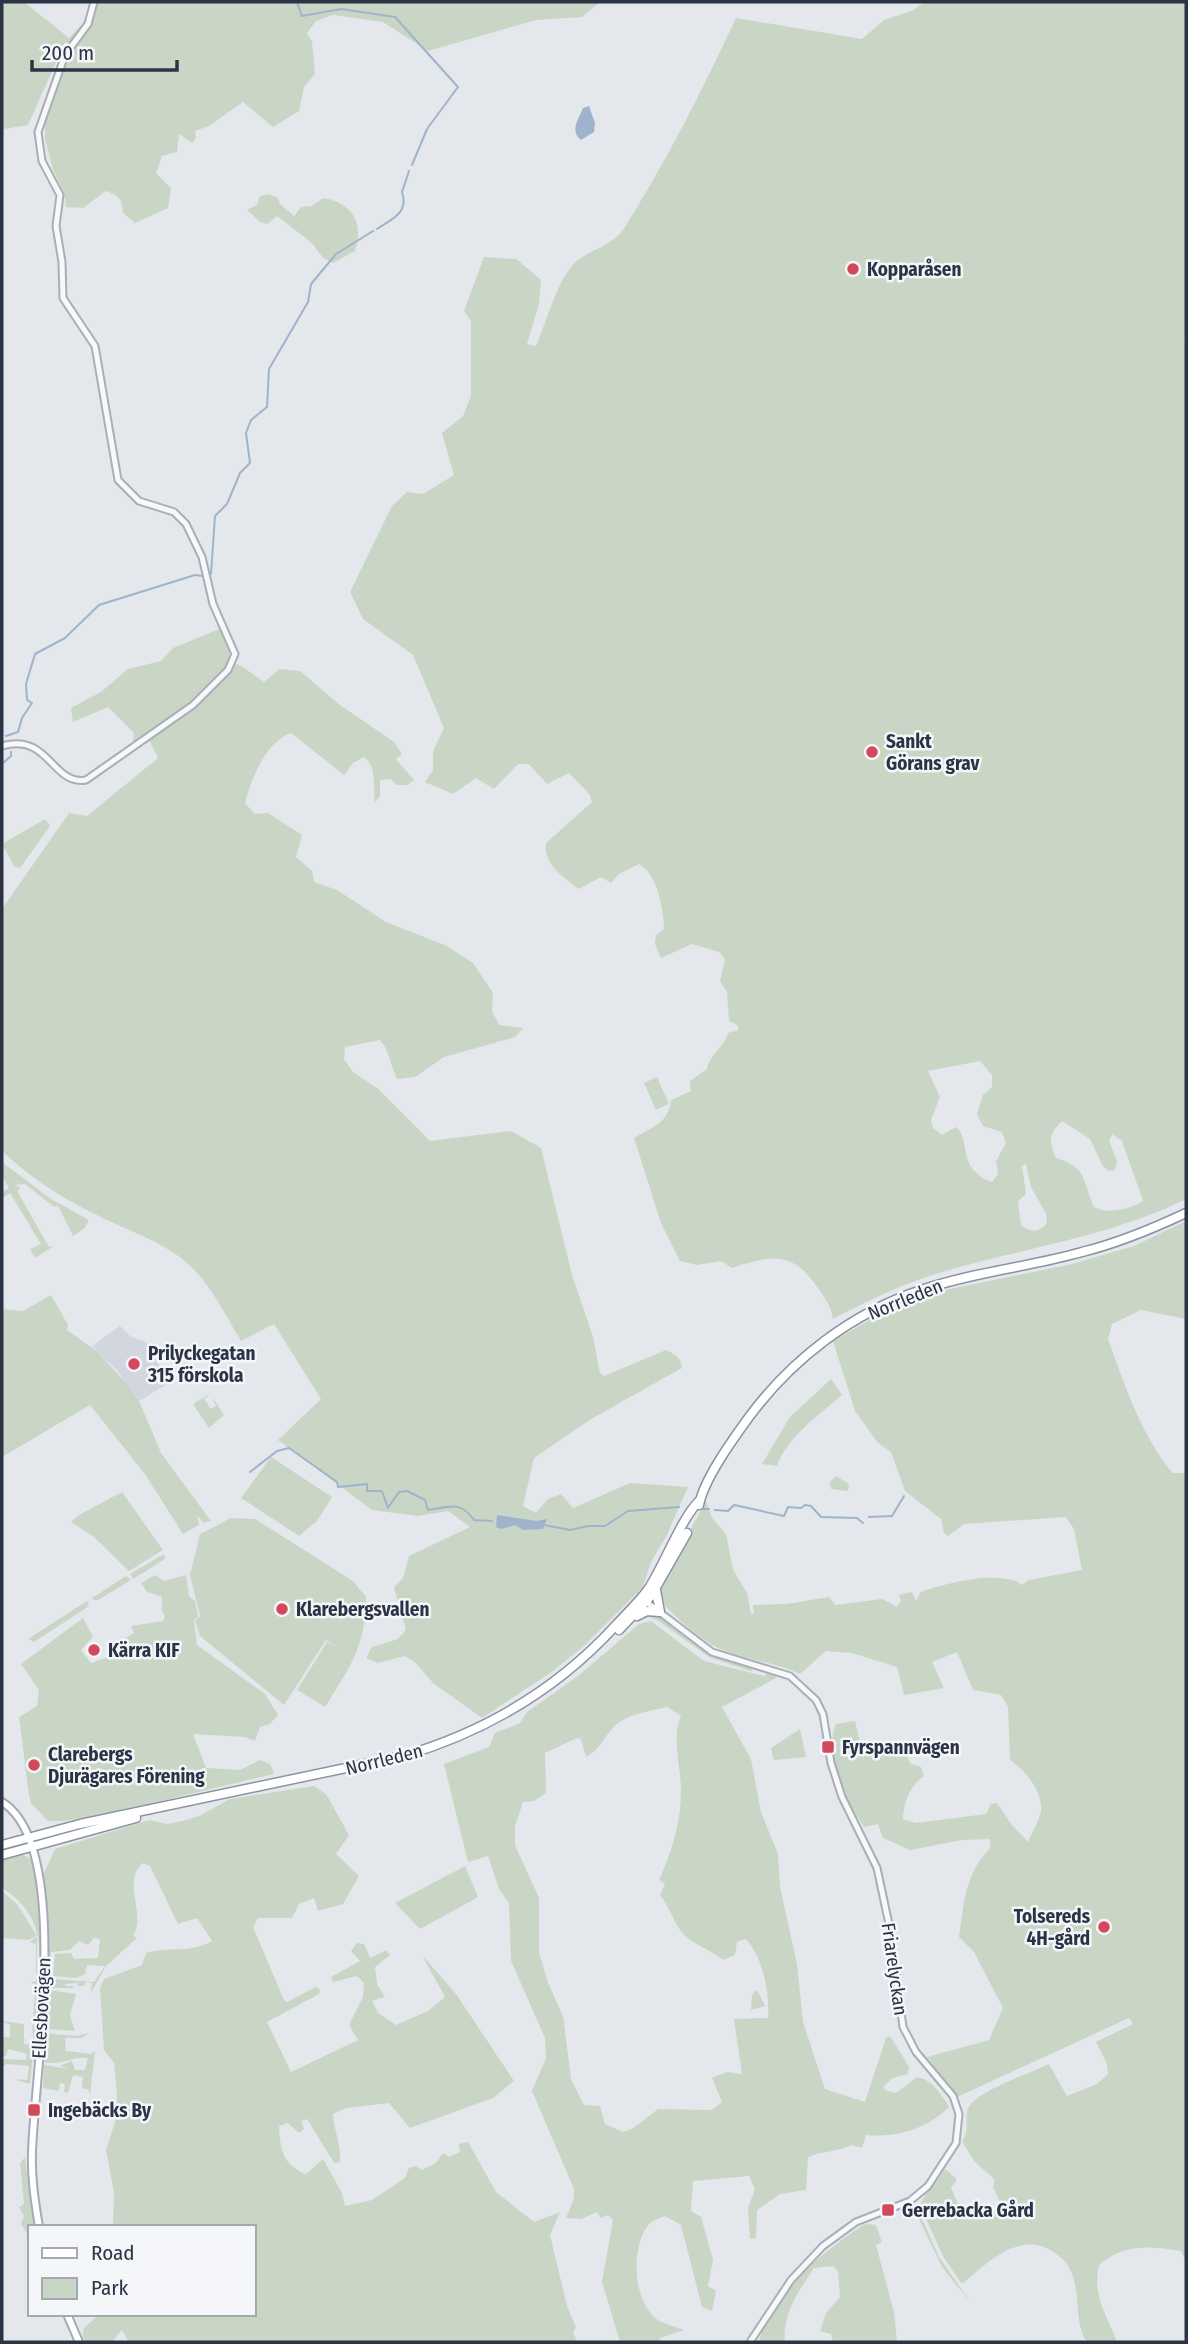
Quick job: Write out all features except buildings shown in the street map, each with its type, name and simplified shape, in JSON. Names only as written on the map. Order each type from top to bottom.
[{"type":"highway","name":"Norrleden","points":[[2,1845],[31,1836],[403,1756],[464,1735],[541,1693],[624,1625],[644,1600],[736,1435],[764,1397],[802,1359],[847,1325],[919,1290],[1083,1252],[1137,1235],[1186,1213]]},
{"type":"highway","name":"Norrleden","points":[[595,1650],[656,1589],[681,1544],[700,1500]]},
{"type":"highway","points":[[624,1625],[642,1613],[660,1612],[656,1589]]},
{"type":"highway","name":"Norrleden","points":[[2,1855],[148,1812]]},
{"type":"main road","name":"Ellesbovägen","points":[[2,1802],[19,1816],[31,1836],[44,1938],[32,2150],[40,2225]]},
{"type":"main road","points":[[68,2316],[79,2342]]},
{"type":"street","points":[[2,746],[19,743],[33,746],[66,775],[79,781],[90,778],[189,708],[228,670],[235,656],[214,604],[202,557],[187,526],[174,512],[139,501],[117,478],[112,435],[101,393],[95,346],[62,298],[62,258],[56,226],[60,193],[41,159],[38,129],[67,52],[88,24],[94,2]]},
{"type":"street","name":"Friarelyckan","points":[[644,1600],[712,1652],[730,1660],[783,1673],[805,1687],[816,1700],[822,1714],[831,1763],[842,1797],[877,1868],[890,1929],[903,2027],[916,2052],[953,2096],[959,2114],[957,2143],[928,2186],[910,2202],[856,2222],[823,2246],[791,2280],[750,2342]]},
{"type":"shaded area","name":"Prilyckegatan 315 förskola","points":[[120,1326],[130,1336],[147,1343],[169,1383],[139,1401],[117,1370],[92,1346]]},
{"type":"green space","points":[[2,2],[24,2],[69,38],[87,19],[91,2],[600,2],[582,17],[536,20],[428,51],[383,22],[333,15],[316,21],[307,33],[312,42],[315,74],[304,87],[299,111],[273,127],[243,102],[209,126],[195,131],[196,138],[192,143],[179,134],[177,152],[162,156],[156,173],[171,188],[168,208],[135,223],[123,213],[119,198],[106,191],[83,208],[66,207],[64,193],[53,170],[45,138],[45,122],[72,48],[65,42],[28,125],[4,129],[2,147]]},
{"type":"green space","points":[[924,2],[1186,2],[1186,1199],[1125,1224],[923,1278],[833,1319],[829,1305],[815,1284],[797,1265],[788,1261],[768,1259],[732,1268],[721,1261],[697,1265],[680,1261],[661,1223],[634,1138],[663,1119],[670,1108],[671,1100],[691,1091],[690,1081],[707,1069],[728,1033],[739,1030],[737,1025],[729,1021],[727,992],[720,981],[725,959],[719,952],[692,944],[661,958],[655,944],[656,935],[664,929],[661,902],[651,875],[639,864],[619,874],[611,883],[601,877],[579,889],[556,870],[548,858],[546,843],[592,802],[590,795],[569,773],[547,784],[529,764],[518,764],[494,789],[476,778],[453,794],[425,782],[433,770],[433,751],[444,728],[413,655],[363,619],[350,592],[392,506],[407,492],[423,494],[454,475],[442,433],[463,416],[471,396],[471,321],[464,311],[484,257],[516,259],[541,280],[539,304],[527,344],[536,346],[556,294],[571,267],[618,236],[639,204],[683,126],[736,18],[862,39],[884,20],[914,10]],"holes":[[[980,1061],[992,1075],[992,1087],[983,1095],[977,1114],[983,1126],[1002,1132],[1006,1143],[996,1161],[998,1174],[992,1182],[973,1170],[961,1133],[956,1127],[942,1135],[933,1128],[931,1120],[940,1097],[928,1071]],[[1062,1121],[1090,1139],[1103,1166],[1109,1171],[1115,1170],[1117,1161],[1109,1141],[1112,1134],[1122,1141],[1143,1201],[1119,1210],[1106,1211],[1094,1207],[1079,1171],[1056,1158],[1051,1138]],[[1026,1164],[1031,1187],[1046,1214],[1047,1223],[1038,1230],[1032,1231],[1021,1225],[1018,1201],[1026,1194],[1022,1166]]]},
{"type":"green space","points":[[268,194],[278,198],[280,204],[294,216],[301,207],[312,206],[323,198],[342,204],[357,223],[355,251],[333,263],[323,258],[312,243],[277,216],[267,224],[260,222],[247,210],[257,205],[260,196]]},
{"type":"green space","points":[[219,629],[228,642],[230,662],[240,665],[264,682],[279,669],[300,671],[340,705],[394,742],[402,754],[396,759],[414,780],[407,785],[397,785],[391,779],[380,780],[380,796],[375,803],[373,772],[364,757],[353,763],[344,775],[291,733],[274,744],[261,762],[245,803],[255,814],[268,813],[302,835],[296,857],[312,871],[314,882],[337,890],[386,922],[447,946],[473,963],[493,993],[492,1011],[499,1025],[523,1028],[515,1037],[444,1057],[415,1077],[397,1079],[386,1048],[380,1040],[345,1047],[344,1059],[353,1072],[377,1088],[430,1141],[511,1131],[541,1148],[572,1275],[593,1337],[600,1373],[604,1376],[666,1350],[677,1357],[682,1365],[682,1368],[591,1419],[534,1458],[523,1506],[536,1513],[548,1499],[561,1494],[573,1508],[630,1483],[688,1487],[666,1537],[652,1560],[642,1588],[585,1645],[553,1671],[482,1718],[433,1683],[416,1663],[405,1656],[378,1663],[366,1658],[372,1647],[398,1639],[406,1630],[394,1587],[403,1578],[409,1556],[470,1527],[448,1511],[418,1516],[372,1510],[278,1440],[321,1399],[274,1324],[241,1341],[207,1286],[181,1258],[154,1241],[63,1197],[38,1181],[2,1151],[2,909],[69,813],[87,816],[158,758],[149,739],[133,742],[134,733],[108,707],[73,722],[71,708],[101,692],[128,669],[161,661],[173,648]]},
{"type":"green space","points":[[45,819],[50,826],[20,868],[14,866],[2,844]]},
{"type":"green space","points":[[657,1077],[669,1104],[656,1110],[644,1083]]},
{"type":"green space","points":[[2,1162],[51,1199],[89,1220],[85,1228],[73,1236],[58,1206],[54,1207],[25,1184],[15,1185],[21,1188],[17,1191],[49,1247],[54,1246],[35,1258],[30,1249],[41,1244],[10,1193],[2,1198],[2,1193],[9,1188],[2,1176]]},
{"type":"green space","points":[[1186,1221],[1186,1319],[1141,1310],[1112,1324],[1108,1339],[1135,1409],[1152,1443],[1173,1473],[1184,1473],[1186,1477],[1186,2290],[1185,2260],[1181,2251],[1138,2248],[1108,2258],[1099,2265],[1097,2287],[1117,2342],[1087,2342],[1079,2322],[1072,2274],[1059,2256],[1042,2246],[1018,2246],[994,2258],[962,2284],[944,2258],[920,2206],[945,2169],[957,2179],[951,2188],[957,2202],[982,2217],[995,2211],[1000,2202],[993,2187],[995,2180],[974,2161],[962,2141],[966,2134],[968,2109],[973,2102],[1004,2083],[1049,2064],[1067,2096],[1097,2084],[1108,2074],[1107,2064],[1096,2042],[1133,2024],[1129,2018],[957,2097],[927,2057],[989,2040],[1003,2008],[974,1952],[959,1937],[967,1890],[975,1868],[990,1848],[990,1839],[962,1840],[910,1850],[883,1838],[878,1824],[864,1827],[850,1804],[838,1778],[832,1750],[836,1724],[855,1721],[861,1746],[898,1742],[911,1764],[921,1767],[924,1776],[909,1794],[903,1819],[916,1823],[986,1814],[991,1804],[997,1803],[1011,1824],[1028,1842],[1039,1818],[1041,1803],[1031,1781],[1010,1760],[1008,1707],[1001,1695],[973,1690],[957,1652],[932,1662],[944,1688],[904,1695],[897,1667],[852,1653],[826,1651],[800,1674],[731,1653],[714,1645],[674,1615],[657,1591],[706,1501],[712,1518],[726,1534],[733,1570],[747,1593],[751,1614],[754,1613],[753,1605],[787,1604],[829,1597],[835,1605],[882,1599],[897,1607],[901,1601],[899,1595],[912,1592],[916,1601],[921,1592],[973,1579],[1001,1578],[1022,1585],[1029,1580],[1082,1570],[1074,1529],[1066,1517],[964,1524],[948,1536],[944,1533],[941,1519],[905,1491],[891,1452],[878,1443],[855,1411],[833,1341],[880,1314],[931,1293],[1072,1264],[1134,1246]]},
{"type":"green space","points":[[51,1295],[68,1325],[67,1330],[98,1352],[128,1385],[140,1403],[161,1453],[211,1521],[203,1523],[197,1515],[199,1525],[183,1534],[145,1474],[90,1405],[2,1457],[2,1309],[23,1311]]},
{"type":"green space","points":[[831,1379],[842,1395],[796,1436],[777,1466],[762,1464],[790,1417]]},
{"type":"green space","points":[[211,1393],[204,1399],[211,1409],[216,1406],[212,1396],[224,1415],[209,1428],[193,1404]]},
{"type":"green space","points":[[271,1457],[332,1497],[317,1521],[299,1536],[241,1498]]},
{"type":"green space","points":[[836,1476],[849,1484],[848,1491],[831,1489],[830,1482]]},
{"type":"green space","points":[[122,1492],[163,1550],[129,1571],[93,1536],[71,1522]]},
{"type":"green space","name":"Klarebergsvallen","points":[[231,1518],[255,1519],[353,1581],[366,1597],[360,1643],[349,1668],[325,1707],[297,1690],[327,1642],[338,1648],[326,1640],[284,1705],[200,1636],[195,1621],[200,1616],[190,1575],[200,1534]]},
{"type":"green space","points":[[164,1554],[165,1559],[133,1579],[130,1574]]},
{"type":"green space","points":[[155,1575],[164,1581],[186,1575],[189,1596],[195,1601],[198,1616],[194,1621],[197,1645],[265,1694],[278,1715],[270,1724],[260,1727],[255,1741],[244,1737],[193,1734],[206,1768],[240,1770],[260,1760],[270,1764],[274,1774],[144,1805],[65,1821],[48,1821],[31,1803],[29,1795],[19,1717],[37,1706],[39,1690],[21,1664],[83,1618],[93,1637],[81,1650],[91,1663],[108,1657],[113,1646],[134,1633],[131,1626],[163,1621],[165,1616],[162,1611],[162,1597],[147,1592],[141,1583]]},
{"type":"green space","points":[[126,1576],[131,1580],[98,1600],[93,1600],[92,1598]]},
{"type":"green space","points":[[87,1601],[89,1606],[34,1642],[28,1639]]},
{"type":"green space","points":[[656,1613],[712,1654],[750,1667],[753,1672],[709,1657],[657,1620],[643,1615]]},
{"type":"green space","points":[[651,1621],[704,1661],[764,1676],[768,1672],[776,1675],[776,1678],[722,1707],[751,1759],[761,1812],[778,1854],[780,1887],[797,1964],[803,2022],[825,2089],[865,2102],[886,2038],[890,2036],[909,2067],[908,2074],[893,2078],[883,2087],[885,2090],[896,2093],[917,2077],[932,2084],[949,2107],[931,2121],[910,2130],[889,2135],[866,2135],[862,2148],[852,2145],[808,2157],[806,2190],[780,2194],[757,2210],[756,2238],[750,2239],[748,2208],[755,2189],[749,2176],[693,2181],[691,2211],[701,2217],[713,2260],[708,2286],[716,2291],[712,2311],[702,2307],[681,2225],[665,2216],[650,2223],[639,2245],[637,2259],[643,2300],[649,2312],[658,2320],[684,2330],[660,2338],[659,2342],[620,2342],[602,2282],[613,2220],[608,2215],[601,2218],[597,2212],[581,2219],[566,2218],[574,2198],[574,2189],[532,2091],[546,2058],[545,2038],[511,1961],[509,1903],[499,1889],[488,1856],[468,1862],[444,1764],[489,1747],[495,1733],[520,1723],[527,1712],[578,1676],[639,1624]],"holes":[[[667,1707],[681,1716],[677,1734],[681,1791],[679,1814],[672,1848],[659,1880],[665,1884],[660,1895],[684,1935],[723,1960],[735,1955],[737,1942],[746,1939],[757,1956],[764,1976],[768,2018],[734,2019],[742,2074],[727,2072],[712,2078],[722,2102],[712,2110],[658,2109],[632,2129],[623,2132],[605,2124],[600,2106],[584,2105],[571,2079],[563,2016],[548,1983],[539,1952],[539,1898],[515,1845],[515,1826],[523,1802],[534,1801],[546,1793],[545,1753],[577,1738],[581,1739],[586,1757],[617,1724],[628,1717]]]},
{"type":"green space","points":[[800,1729],[806,1757],[774,1760],[771,1748]]},
{"type":"green space","points":[[314,1786],[326,1794],[349,1835],[336,1854],[359,1876],[343,1904],[318,1911],[314,1898],[299,1904],[292,1918],[258,1918],[253,1927],[284,2000],[287,2002],[316,1987],[320,1990],[319,1994],[267,2022],[291,2072],[358,2040],[349,2025],[363,1997],[364,1983],[357,1976],[333,1982],[331,1977],[360,1961],[351,1951],[357,1943],[364,1944],[370,1958],[386,1950],[390,1955],[375,1967],[377,1984],[385,1997],[372,2001],[378,2013],[396,2025],[428,2011],[445,1997],[422,1955],[456,1994],[514,2081],[493,2098],[410,2128],[389,2103],[346,2108],[333,2114],[340,2162],[334,2163],[307,2119],[301,2121],[304,2129],[299,2133],[288,2123],[279,2126],[284,2156],[298,2171],[306,2174],[323,2159],[342,2193],[345,2206],[372,2200],[405,2178],[409,2168],[416,2166],[422,2170],[436,2163],[443,2153],[449,2157],[460,2152],[459,2144],[468,2142],[496,2192],[534,2222],[560,2212],[550,2235],[567,2306],[576,2327],[573,2333],[578,2342],[129,2342],[122,2330],[112,2342],[85,2342],[84,2329],[96,2316],[256,2316],[256,2225],[113,2225],[114,2193],[106,2150],[116,2119],[117,2093],[114,2063],[104,2050],[100,1988],[104,1979],[142,1965],[146,1953],[187,1949],[212,1941],[197,1918],[178,1924],[150,1866],[143,1863],[134,1879],[137,1927],[133,1936],[137,1938],[106,1966],[91,1993],[92,1983],[86,1982],[84,1986],[78,1986],[78,1983],[65,1984],[74,1986],[72,1988],[49,1988],[51,1979],[94,1982],[105,1966],[87,1965],[85,1974],[76,1978],[53,1976],[55,1954],[71,1953],[74,1959],[98,1958],[100,1939],[94,1938],[88,1945],[79,1941],[70,1950],[51,1952],[48,1975],[49,1940],[42,1877],[55,1849],[149,1820],[167,1824],[183,1821],[199,1816],[230,1799]]},
{"type":"green space","points":[[22,1854],[32,1860],[37,1898],[41,1954],[40,2010],[40,1958],[35,1928],[29,1914],[18,1900],[2,1888],[2,1859]]},
{"type":"green space","points":[[465,1866],[478,1897],[420,1929],[395,1903]]},
{"type":"green space","points":[[2,1891],[17,1904],[37,1936],[28,1940],[2,1938]]},
{"type":"green space","points":[[37,1937],[37,2018],[33,2019],[29,2018],[33,2017],[36,1984],[31,1983],[36,1981],[36,1944],[29,1942]]},
{"type":"green space","points":[[48,1990],[76,1994],[70,2015],[75,2031],[45,2029]]},
{"type":"green space","points":[[757,1990],[765,2006],[751,2010],[752,1995]]},
{"type":"green space","points":[[2,2021],[24,2024],[24,2044],[34,2045],[30,2084],[13,2079],[27,2080],[29,2066],[7,2064],[2,2067],[2,2059],[26,2060],[27,2054],[8,2049],[6,2056],[2,2056],[2,2037],[10,2037],[10,2025]]},
{"type":"green space","points":[[36,2024],[34,2045],[32,2025]]},
{"type":"green space","points":[[45,2033],[76,2036],[89,2033],[82,2038],[65,2038],[66,2051],[91,2054],[95,2051],[90,2095],[89,2090],[82,2088],[83,2077],[73,2075],[68,2093],[64,2092],[65,2084],[60,2083],[59,2091],[43,2088],[44,2065],[69,2069],[60,2066],[72,2061],[75,2070],[85,2070],[88,2058],[44,2062]]},
{"type":"green space","points":[[25,2157],[34,2223],[28,2225],[28,2235],[21,2224],[24,2216],[19,2207],[24,2204],[20,2163]]},
{"type":"green space","points":[[908,2206],[918,2210],[939,2257],[971,2303],[942,2267],[918,2217]]},
{"type":"green space","points":[[865,2224],[876,2225],[882,2242],[876,2245],[894,2312],[897,2342],[833,2342],[831,2334],[820,2331],[826,2313],[840,2297],[838,2271],[833,2266],[814,2268],[803,2285],[786,2321],[785,2342],[759,2342],[775,2307],[801,2274]]},
{"type":"water","points":[[589,106],[595,123],[594,132],[581,140],[575,128],[583,108]]},
{"type":"water","points":[[497,1515],[537,1521],[547,1519],[543,1529],[523,1530],[515,1525],[501,1529],[496,1527]]},
{"type":"waterway","points":[[297,2],[302,16],[341,9],[395,17],[458,87],[427,129],[412,165]]},
{"type":"waterway","points":[[377,229],[401,210],[404,199],[402,192],[409,171]]},
{"type":"waterway","points":[[211,574],[215,516],[227,504],[240,473],[250,463],[246,433],[251,420],[267,407],[269,369],[308,302],[311,284],[336,254],[373,231]]},
{"type":"waterway","points":[[6,736],[18,732],[22,718],[32,703],[27,700],[26,684],[35,654],[65,638],[99,605],[195,575],[203,576]]},
{"type":"waterway","points":[[2,764],[11,756],[11,752]]},
{"type":"waterway","points":[[250,1472],[277,1451],[289,1448],[337,1482],[338,1487],[367,1484],[367,1491],[382,1491],[388,1508],[399,1492],[407,1491],[425,1500],[428,1510],[454,1506],[464,1510],[474,1520],[492,1521]]},
{"type":"waterway","points":[[869,1517],[892,1516],[904,1496]]},
{"type":"waterway","points":[[715,1510],[728,1511],[734,1505],[784,1516],[788,1507],[801,1508],[805,1505],[811,1506],[821,1517],[857,1518],[863,1523]]},
{"type":"waterway","points":[[544,1525],[570,1530],[605,1526],[628,1511],[679,1507]]},
{"type":"waterway","points":[[701,1509],[709,1509]]},
{"type":"place","name":"Kopparåsen","points":[[853,269]]},
{"type":"place","name":"Sankt Görans grav","points":[[872,752]]},
{"type":"place","name":"Prilyckegatan 315 förskola","points":[[134,1364]]},
{"type":"place","name":"Klarebergsvallen","points":[[282,1609]]},
{"type":"place","name":"Kärra KIF","points":[[94,1650]]},
{"type":"place","name":"Fyrspannvägen","points":[[828,1747]]},
{"type":"place","name":"Clarebergs Djurägares Förening","points":[[34,1765]]},
{"type":"place","name":"Tolsereds 4H-gård","points":[[1104,1927]]},
{"type":"place","name":"Ingebäcks By","points":[[34,2110]]},
{"type":"place","name":"Gerrebacka Gård","points":[[888,2210]]}]
